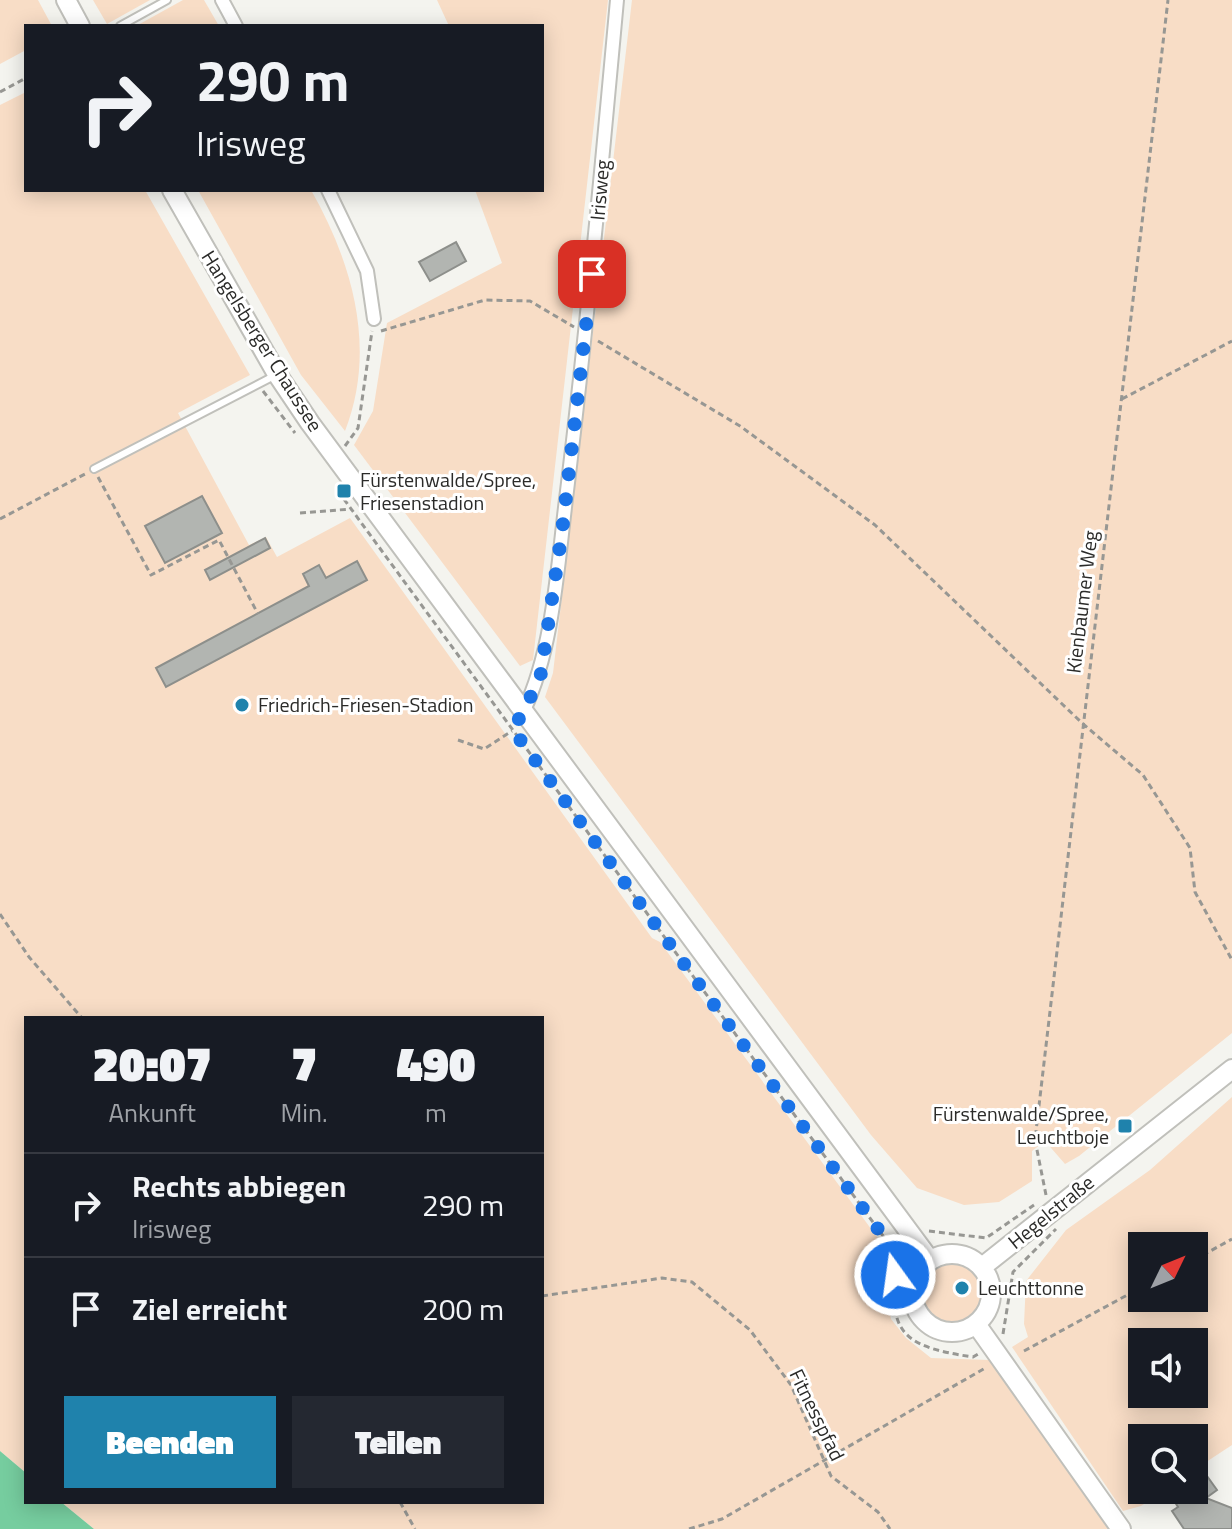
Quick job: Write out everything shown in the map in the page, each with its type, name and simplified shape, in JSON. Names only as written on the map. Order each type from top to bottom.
[{"type":"main road","points":[[66,0],[79,24]]},
{"type":"main road","name":"Hangelsberger Chaussee","points":[[173,192],[277,374],[336,458],[930,1260]]},
{"type":"main road","name":"Hegelstraße","points":[[982,1267],[1044,1209],[1232,1069]]},
{"type":"main road","points":[[953,1253],[966,1255],[982,1267],[992,1295],[989,1307],[976,1324],[960,1331],[947,1332],[923,1319],[916,1308],[914,1281],[930,1260],[953,1253]]},
{"type":"main road","points":[[976,1324],[1121,1529]]},
{"type":"street","points":[[222,0],[235,24]]},
{"type":"street","name":"Irisweg","points":[[524,710],[540,679],[586,335],[617,0]]},
{"type":"street","points":[[329,192],[367,271],[374,319]]},
{"type":"lane","points":[[124,24],[167,0]]},
{"type":"lane","points":[[94,469],[277,374]]},
{"type":"path","name":"Kienbaumer Weg","points":[[995,1351],[1003,1333],[1013,1272],[1054,1235],[1056,1227],[1044,1209],[1046,1196],[1035,1140],[1168,0]]},
{"type":"path","points":[[0,92],[24,79]]},
{"type":"path","points":[[372,333],[485,300],[530,301],[740,426],[875,525],[1082,723],[1143,775],[1190,848],[1195,892],[1232,960]]},
{"type":"path","points":[[336,458],[358,428],[374,319]]},
{"type":"path","points":[[1120,399],[1232,341]]},
{"type":"path","points":[[258,384],[303,444]]},
{"type":"path","points":[[0,519],[94,469],[151,575],[219,540],[258,614]]},
{"type":"path","points":[[336,488],[897,1255],[892,1295],[896,1318],[908,1336],[927,1350],[973,1357],[995,1351]]},
{"type":"path","points":[[300,513],[351,509]]},
{"type":"path","points":[[458,740],[484,749],[513,730],[524,710]]},
{"type":"path","points":[[0,914],[29,957],[80,1016]]},
{"type":"path","points":[[897,1255],[930,1231],[986,1238],[1030,1205],[1044,1209]]},
{"type":"path","points":[[1208,1252],[1232,1239]]},
{"type":"path","name":"Fitnesspfad","points":[[544,1296],[662,1278],[692,1282],[750,1330],[791,1385],[831,1476],[878,1512],[890,1529]]},
{"type":"path","points":[[1024,1351],[1128,1295]]},
{"type":"path","points":[[689,1529],[722,1519],[825,1462],[995,1351]]},
{"type":"path","points":[[401,1504],[415,1529]]},
{"type":"shaded area","points":[[0,0],[38,0],[51,24],[24,24],[24,51],[0,64]]},
{"type":"shaded area","points":[[93,0],[150,0],[107,24]]},
{"type":"shaded area","points":[[183,0],[204,0],[218,24],[140,24]]},
{"type":"shaded area","points":[[437,0],[608,0],[533,660],[520,666],[354,445],[373,411],[387,323],[502,263],[476,192],[544,192],[544,24],[448,24]]},
{"type":"shaded area","points":[[632,0],[1232,0],[1232,1033],[1079,1156],[1065,1164],[1045,1141],[1032,1151],[1032,1181],[999,1202],[964,1205],[917,1188],[871,1135],[545,697],[553,673]]},
{"type":"shaded area","points":[[24,93],[24,192],[146,192],[250,375],[178,413],[249,545],[266,537],[277,557],[350,518],[652,938],[660,942],[891,1256],[887,1298],[891,1319],[906,1338],[931,1358],[989,1360],[1108,1529],[94,1529],[63,1504],[544,1504],[544,1016],[24,1016],[24,1471],[0,1451],[0,105]]},
{"type":"shaded area","points":[[199,192],[312,192],[339,247],[356,308],[359,369],[345,431],[301,375]]},
{"type":"shaded area","points":[[1232,1097],[1232,1445],[1208,1461],[1208,1424],[1128,1424],[1128,1504],[1144,1504],[1123,1511],[1012,1347],[1028,1337],[1024,1324],[1026,1281],[1066,1230],[1150,1170]]},
{"type":"shaded area","points":[[952,1263],[963,1265],[973,1272],[980,1282],[980,1304],[973,1314],[963,1321],[952,1323],[941,1321],[931,1314],[924,1304],[922,1293],[924,1282],[931,1272],[941,1265]]},
{"type":"shaded area","points":[[0,1451],[24,1471],[24,1504],[63,1504],[94,1529],[0,1529]]},
{"type":"building","points":[[456,242],[466,261],[430,281],[419,262]]},
{"type":"building","points":[[202,496],[222,533],[165,563],[145,526]]},
{"type":"building","points":[[265,538],[270,548],[210,580],[205,570]]},
{"type":"building","points":[[357,561],[367,580],[166,687],[156,668],[309,586],[303,574],[319,565],[326,578]]},
{"type":"building","points":[[1208,1477],[1217,1490],[1208,1497]]},
{"type":"building","points":[[1208,1499],[1232,1508],[1232,1529],[1184,1529],[1172,1511],[1178,1507],[1176,1504],[1208,1504]]},
{"type":"place","name":"Fürstenwalde/Spree, Friesenstadion","points":[[344,491]]},
{"type":"place","name":"Friedrich-Friesen-Stadion","points":[[242,705]]},
{"type":"place","name":"Fürstenwalde/Spree, Leuchtboje","points":[[1125,1126]]},
{"type":"place","name":"Leuchttonne","points":[[962,1288]]},
{"type":"route","points":[[592,274],[562,532],[540,679],[513,730],[897,1255],[895,1275]]}]
